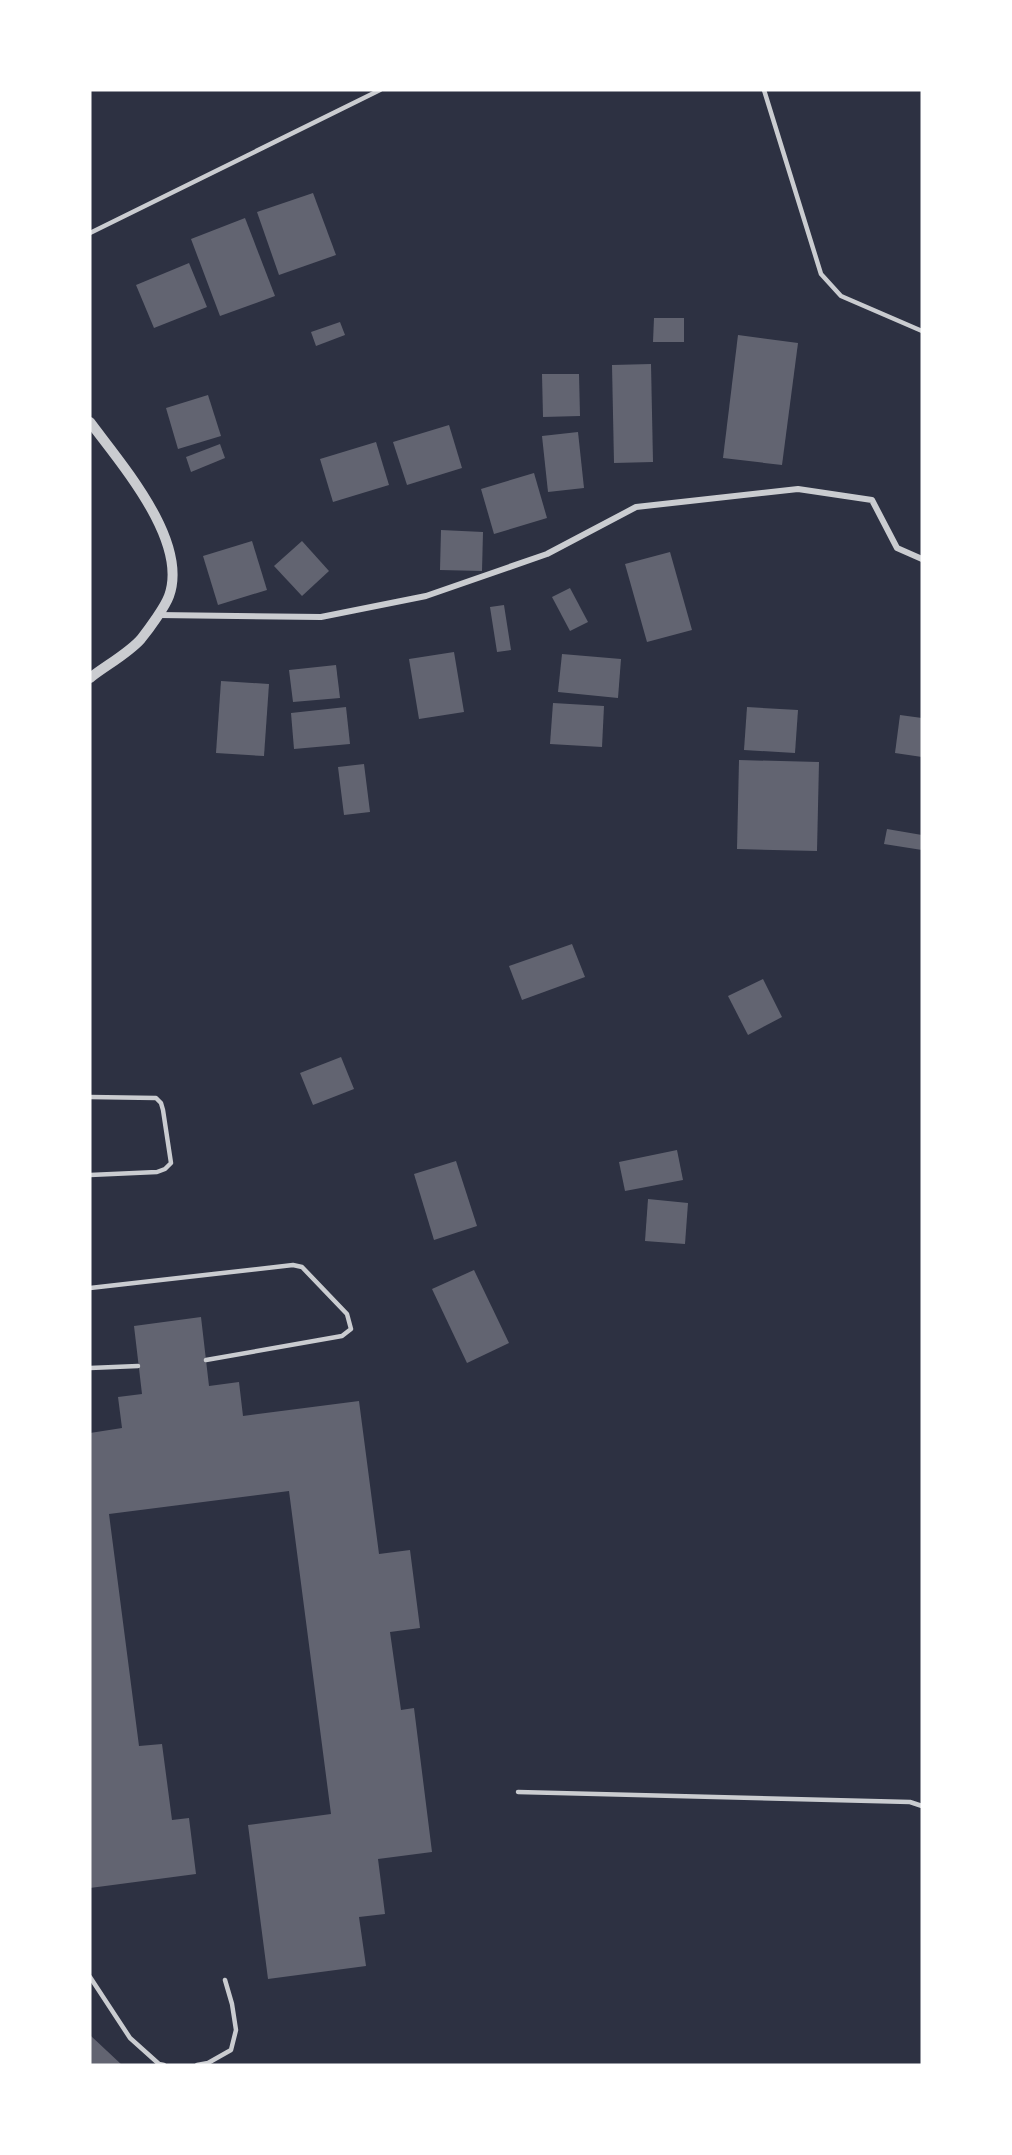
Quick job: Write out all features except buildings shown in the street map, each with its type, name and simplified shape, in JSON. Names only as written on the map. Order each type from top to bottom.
[{"type":"street","points":[[90,422],[129,475],[159,523],[172,561],[169,598],[141,639],[90,678]]},
{"type":"street","points":[[157,615],[321,617],[426,596],[547,554],[636,507],[798,489],[872,500],[897,548],[922,559]]},
{"type":"lane","points":[[90,233],[380,90]]},
{"type":"lane","points":[[764,90],[821,274],[841,296],[922,331]]},
{"type":"lane","points":[[90,1097],[156,1098],[163,1110],[171,1163],[165,1169],[157,1172],[90,1174]]},
{"type":"lane","points":[[90,1288],[293,1265],[302,1267],[347,1314],[351,1329],[342,1336],[206,1360]]},
{"type":"lane","points":[[90,1368],[138,1366]]},
{"type":"lane","points":[[518,1792],[910,1802],[922,1806]]},
{"type":"lane","points":[[90,1977],[130,2038],[159,2064],[164,2065]]},
{"type":"lane","points":[[197,2065],[231,2050],[236,2030],[225,1980]]}]
